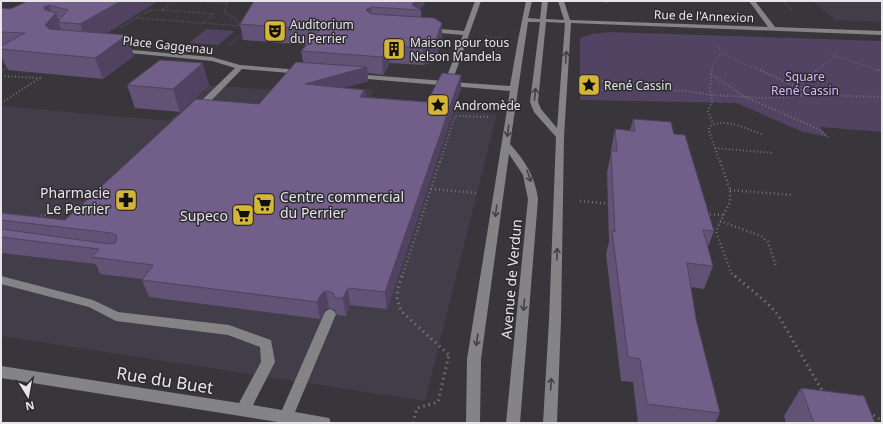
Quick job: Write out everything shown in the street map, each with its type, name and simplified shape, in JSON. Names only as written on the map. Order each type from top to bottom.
[{"type":"street","points":[[448,83],[478,1]]},
{"type":"street","name":"Avenue de Verdun","points":[[473,423],[474,359],[521,40],[529,1]]},
{"type":"street","points":[[545,1],[534,102],[536,110],[560,137]]},
{"type":"street","points":[[550,423],[560,137],[568,22],[561,1]]},
{"type":"street","points":[[752,1],[773,30]]},
{"type":"street","name":"Rue de l'Annexion","points":[[526,20],[882,33]]},
{"type":"street","points":[[420,30],[467,33]]},
{"type":"street","name":"Place Gaggenau","points":[[112,50],[212,59],[240,67],[309,72]]},
{"type":"street","points":[[200,108],[240,67]]},
{"type":"street","points":[[348,75],[514,89]]},
{"type":"street","name":"Avenue de Verdun","points":[[506,145],[526,168],[530,178],[533,199],[513,423]]},
{"type":"street","points":[[1,280],[93,304],[116,316],[229,330],[266,344],[268,362],[244,410]]},
{"type":"street","points":[[286,417],[330,314]]},
{"type":"street","name":"Rue du Buet","points":[[1,372],[324,423]]},
{"type":"path","points":[[161,10],[175,1]]},
{"type":"path","points":[[190,1],[227,3]]},
{"type":"path","points":[[222,1],[227,3]]},
{"type":"path","points":[[136,18],[241,26],[224,11],[227,3],[230,1]]},
{"type":"path","points":[[108,28],[121,27],[148,11],[161,10],[214,14],[203,23]]},
{"type":"path","points":[[705,27],[722,52],[800,90],[803,96]]},
{"type":"path","points":[[212,59],[246,31]]},
{"type":"path","points":[[809,31],[836,56],[882,72]]},
{"type":"path","points":[[713,124],[708,111],[712,102],[710,89],[711,74],[712,67],[722,52]]},
{"type":"path","points":[[800,90],[804,80],[836,56]]},
{"type":"path","points":[[1,63],[5,63],[8,67],[1,71]]},
{"type":"path","points":[[711,74],[744,97],[818,129],[828,137]]},
{"type":"path","points":[[580,75],[627,88]]},
{"type":"path","points":[[1,76],[40,78],[1,103]]},
{"type":"path","points":[[582,92],[627,88],[687,91],[711,95],[744,97],[785,98],[803,96],[882,98]]},
{"type":"path","points":[[449,355],[402,311],[397,299],[398,288],[455,116],[497,117]]},
{"type":"path","points":[[764,135],[730,123],[713,124],[709,127],[709,131],[730,190],[730,202],[716,231],[731,273],[778,315],[817,384],[823,392],[829,395]]},
{"type":"path","points":[[715,148],[773,153]]},
{"type":"path","points":[[431,189],[481,194]]},
{"type":"path","points":[[730,190],[792,195]]},
{"type":"path","points":[[577,201],[614,204]]},
{"type":"path","points":[[32,218],[88,206]]},
{"type":"path","points":[[701,213],[723,215]]},
{"type":"path","points":[[720,221],[761,236],[768,242],[776,266]]},
{"type":"path","points":[[867,411],[882,421]]},
{"type":"shaded area","points":[[812,1],[882,1],[882,22],[835,20]]},
{"type":"shaded area","points":[[292,83],[374,90],[362,111],[431,109],[497,114],[425,401],[1,336],[1,106],[169,121],[209,85],[285,91]]},
{"type":"green space","points":[[207,29],[235,31],[218,45],[189,43]]},
{"type":"green space","name":"Square René Cassin","points":[[609,32],[882,41],[882,132],[820,127],[828,137],[803,132],[736,103],[580,100],[580,38],[592,34]]},
{"type":"building","points":[[28,1],[121,1],[80,24],[58,22],[68,10],[49,5],[44,7],[45,10],[56,13],[45,25],[49,29],[127,35],[95,58],[1,49],[1,46],[25,33],[1,32],[1,8],[10,9]]},
{"type":"building","points":[[254,1],[415,1],[412,5],[421,10],[371,7],[366,10],[371,14],[434,18],[442,23],[434,45],[423,48],[389,46],[382,57],[301,51],[320,30],[240,24]]},
{"type":"building","points":[[160,60],[203,63],[173,89],[127,85]]},
{"type":"building","name":"Centre commercial du Perrier","points":[[296,62],[367,67],[305,84],[364,90],[360,97],[427,102],[442,73],[461,75],[385,292],[348,288],[343,298],[335,298],[333,293],[326,291],[322,293],[317,302],[142,280],[153,265],[92,257],[99,249],[1,237],[1,229],[110,244],[115,243],[117,239],[116,235],[111,233],[1,220],[1,213],[65,220],[196,99],[259,104]]},
{"type":"building","points":[[633,119],[671,122],[674,134],[685,135],[714,231],[703,230],[713,266],[687,263],[696,319],[720,413],[647,404],[640,359],[628,357],[612,231],[615,232],[611,151],[617,151],[615,129],[635,131]]},
{"type":"building","points":[[801,388],[864,396],[875,423],[814,423]]},
{"type":"place","name":"Auditorium du Perrier","points":[[275,31]]},
{"type":"place","name":"Maison pour tous Nelson Mandela","points":[[394,49]]},
{"type":"place","name":"René Cassin","points":[[589,85]]},
{"type":"place","name":"Andromède","points":[[438,105]]},
{"type":"place","name":"Pharmacie Le Perrier","points":[[126,200]]},
{"type":"place","name":"Centre commercial du Perrier","points":[[264,204]]},
{"type":"place","name":"Supeco","points":[[243,215]]}]
